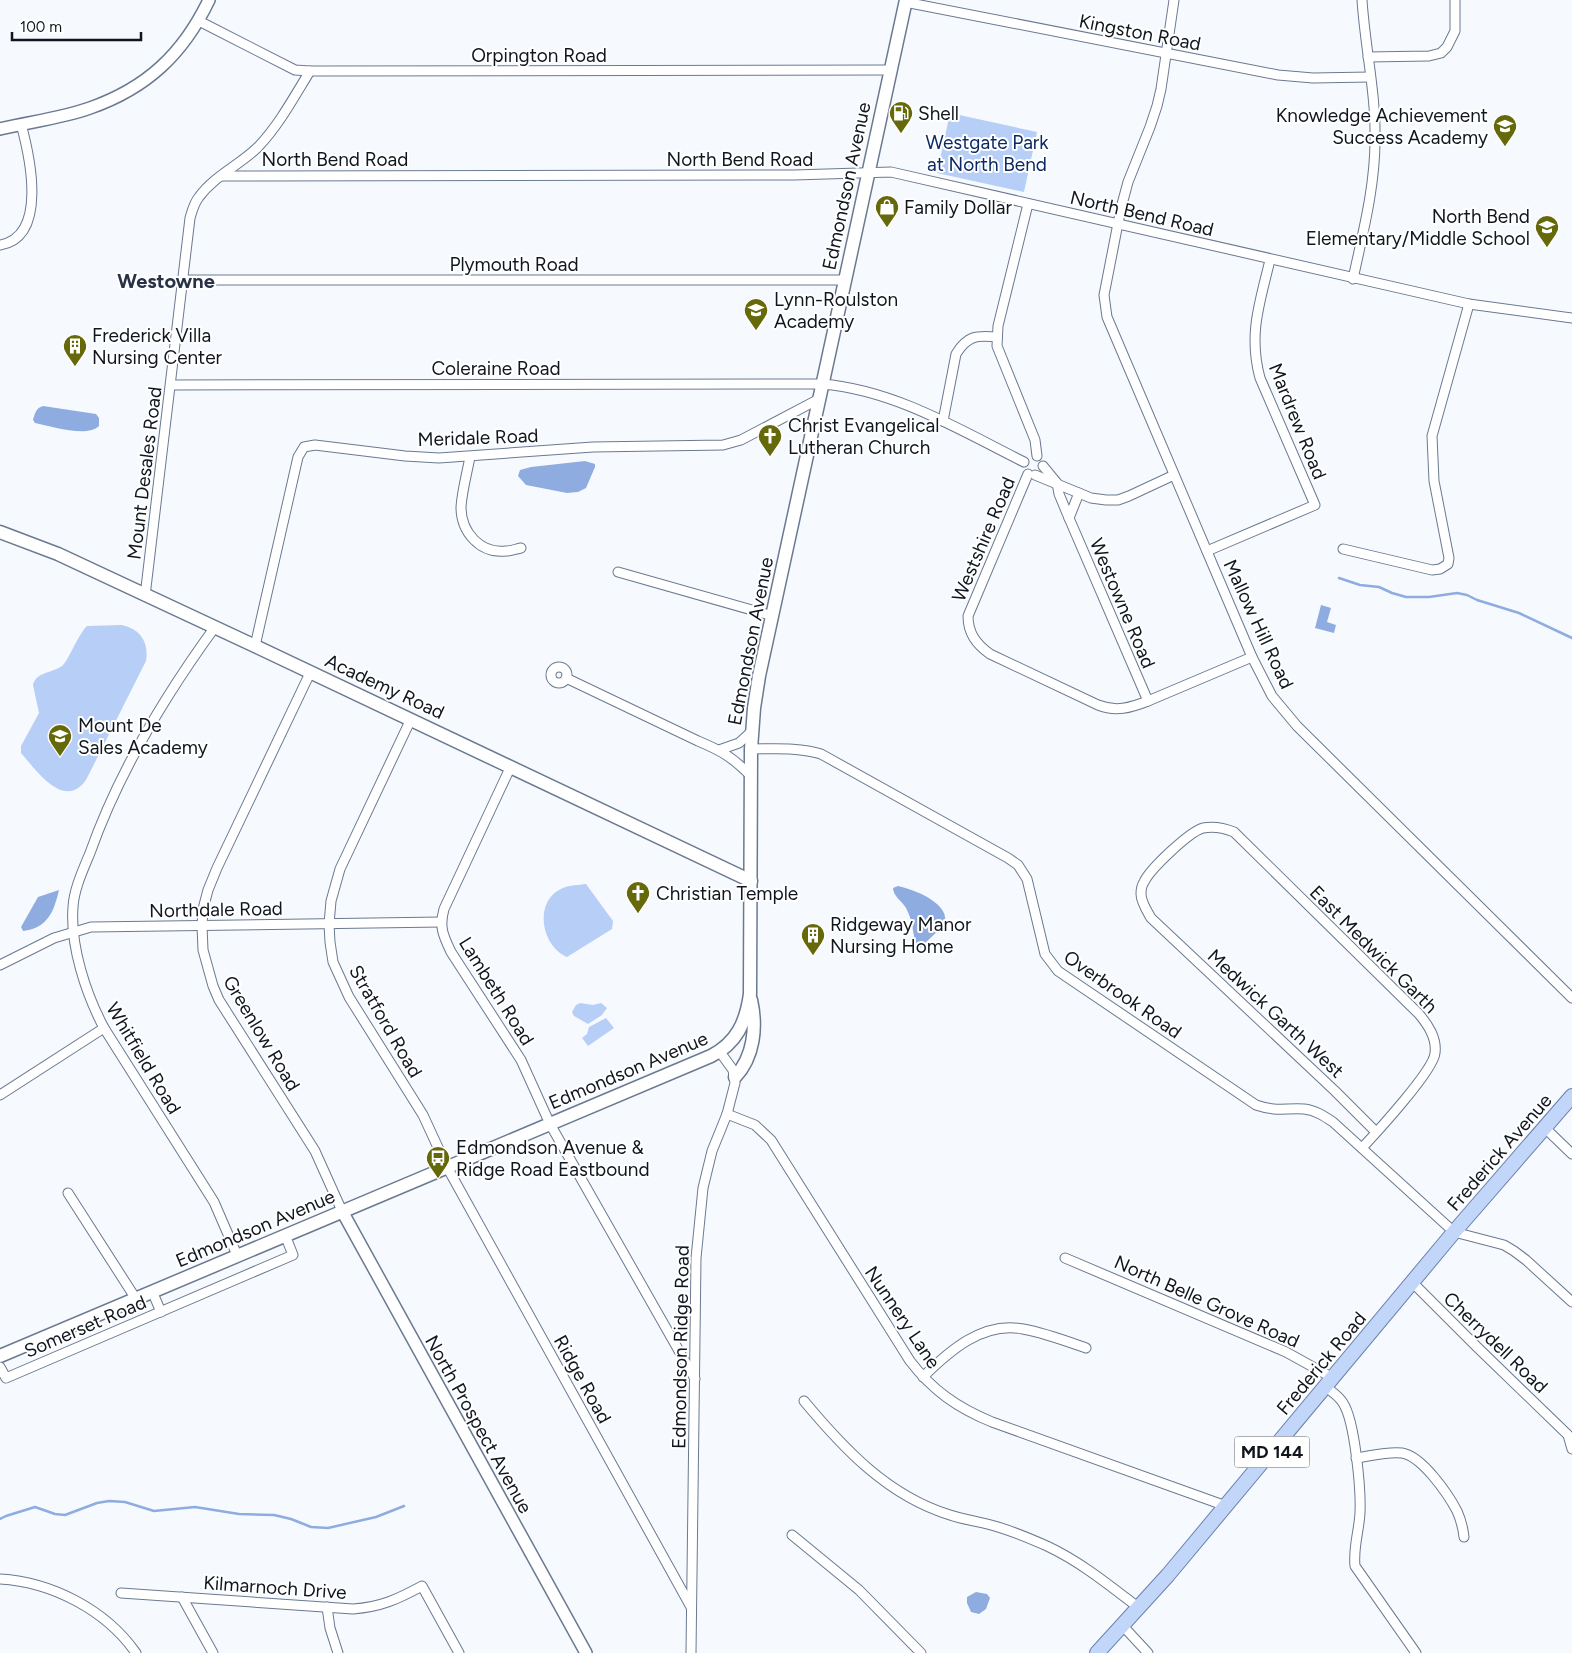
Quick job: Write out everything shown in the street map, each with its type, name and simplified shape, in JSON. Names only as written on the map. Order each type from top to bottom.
[{"type":"main road","name":"Edmondson Avenue","points":[[0,1356],[720,1052],[740,1030],[748,1008],[750,994],[751,749],[759,676],[906,1]]},
{"type":"main road","name":"Academy Road","points":[[0,532],[58,554],[145,596],[311,671],[751,881]]},
{"type":"main road","points":[[735,1077],[742,1070],[749,1056],[752,1042],[754,1015],[750,994]]},
{"type":"main road","name":"Frederick Avenue","points":[[1454,1232],[1572,1096]]},
{"type":"main road","name":"Frederick Road","points":[[1097,1653],[1139,1608],[1226,1506],[1454,1232]]},
{"type":"street","points":[[0,130],[89,108],[125,93],[170,59],[190,34],[209,0]]},
{"type":"street","name":"Mallow Hill Road","points":[[1174,0],[1157,106],[1128,182],[1118,224],[1107,279],[1105,306],[1108,317],[1252,657],[1272,696],[1297,726],[1572,998]]},
{"type":"street","points":[[1353,278],[1372,192],[1374,167],[1375,115],[1362,0]]},
{"type":"street","points":[[1368,57],[1428,56],[1441,52],[1447,48],[1455,31],[1455,0]]},
{"type":"street","name":"Kingston Road","points":[[906,1],[1278,75],[1314,78],[1370,77]]},
{"type":"street","name":"Orpington Road","points":[[199,20],[295,70],[890,70]]},
{"type":"street","name":"Mount Desales Road","points":[[145,596],[190,218],[194,205],[199,197],[269,135],[310,71]]},
{"type":"street","points":[[0,245],[12,242],[19,237],[25,229],[31,214],[29,159],[21,124]]},
{"type":"street","name":"North Bend Road","points":[[222,176],[868,174],[891,172],[1469,304],[1572,318]]},
{"type":"street","points":[[1028,204],[996,337],[1000,356],[1035,440],[1037,456],[1057,483]]},
{"type":"street","name":"Mardrew Road","points":[[1207,551],[1315,505],[1260,378],[1256,362],[1254,332],[1270,260]]},
{"type":"street","name":"Plymouth Road","points":[[184,280],[845,280]]},
{"type":"street","points":[[1343,548],[1420,568],[1440,569],[1448,564],[1449,558],[1434,480],[1432,436],[1469,304]]},
{"type":"street","points":[[942,421],[956,354],[960,347],[980,335],[996,337]]},
{"type":"street","name":"Coleraine Road","points":[[171,385],[822,384],[844,386],[904,403],[1024,462]]},
{"type":"street","name":"Meridale Road","points":[[255,646],[298,457],[304,446],[315,444],[424,458],[470,457],[594,447],[723,445],[741,440],[819,399]]},
{"type":"street","points":[[1037,456],[1029,457],[1024,462],[1024,467],[1031,474],[1091,498],[1118,500],[1174,475]]},
{"type":"street","points":[[470,457],[461,506],[462,516],[469,535],[484,548],[492,551],[505,552],[521,548]]},
{"type":"street","points":[[1031,474],[1041,472],[1043,466]]},
{"type":"street","name":"Westshire Road","points":[[1031,474],[970,611],[968,626],[976,643],[990,654],[1098,705],[1108,709],[1119,710],[1148,701],[1252,657]]},
{"type":"street","name":"Westowne Road","points":[[1057,483],[1059,494],[1069,518],[1148,701]]},
{"type":"street","points":[[1069,518],[1079,493]]},
{"type":"street","points":[[618,572],[772,616]]},
{"type":"street","name":"Whitfield Road","points":[[215,627],[153,718],[126,769],[93,842],[80,878],[73,906],[73,932],[75,946],[87,986],[95,1010],[104,1028],[214,1202],[237,1255]]},
{"type":"street","name":"Greenlow Road","points":[[311,671],[208,890],[203,908],[202,950],[207,969],[220,1000],[315,1151],[342,1211]]},
{"type":"street","points":[[566,678],[698,742],[720,750],[731,757],[751,776]]},
{"type":"street","name":"Stratford Road","points":[[411,719],[340,869],[331,901],[330,942],[333,962],[340,980],[423,1115],[447,1167]]},
{"type":"street","points":[[720,750],[739,743],[752,731]]},
{"type":"street","name":"Overbrook Road","points":[[751,749],[798,749],[810,750],[821,754],[1008,858],[1018,865],[1026,879],[1045,954],[1058,971],[1256,1105],[1276,1111],[1304,1109],[1315,1112],[1333,1122],[1454,1232]]},
{"type":"street","name":"Lambeth Road","points":[[511,766],[451,893],[441,922],[445,939],[451,952],[521,1060],[550,1124],[695,1379]]},
{"type":"street","name":"East Medwick Garth","points":[[1151,918],[1146,911],[1141,896],[1144,882],[1151,872],[1185,838],[1194,832],[1212,827],[1234,832],[1419,1014],[1432,1034],[1436,1054],[1429,1069],[1376,1132]]},
{"type":"street","name":"Medwick Garth West","points":[[1151,918],[1376,1132]]},
{"type":"street","name":"Northdale Road","points":[[0,965],[54,938],[91,927],[441,922]]},
{"type":"street","points":[[0,1095],[104,1028]]},
{"type":"street","points":[[720,1052],[733,1070],[735,1077]]},
{"type":"street","name":"Edmondson Ridge Road","points":[[691,1653],[696,1258],[703,1188],[712,1151],[727,1114],[735,1077]]},
{"type":"street","name":"Nunnery Lane","points":[[727,1114],[755,1125],[771,1140],[906,1354],[923,1377],[943,1396],[977,1416],[1226,1506]]},
{"type":"street","points":[[1545,1128],[1572,1154]]},
{"type":"street","points":[[1362,1148],[1376,1132]]},
{"type":"street","name":"Ridge Road","points":[[447,1167],[691,1607]]},
{"type":"street","points":[[68,1193],[136,1298]]},
{"type":"street","name":"North Prospect Avenue","points":[[342,1211],[586,1653]]},
{"type":"street","points":[[1454,1232],[1504,1245],[1526,1260],[1572,1302]]},
{"type":"street","name":"Somerset Road","points":[[0,1367],[6,1378],[293,1256],[285,1235]]},
{"type":"street","name":"North Belle Grove Road","points":[[1066,1258],[1286,1352],[1329,1383],[1348,1413],[1356,1458],[1360,1512],[1354,1549],[1355,1566],[1416,1653]]},
{"type":"street","name":"Cherrydell Road","points":[[1413,1283],[1568,1434],[1572,1449]]},
{"type":"street","name":"Somerset Road","points":[[152,1291],[161,1312]]},
{"type":"street","points":[[923,1377],[957,1347],[982,1334],[995,1330],[1022,1329],[1086,1348]]},
{"type":"street","points":[[804,1402],[849,1453],[894,1488],[937,1510],[998,1527],[1048,1546],[1093,1572],[1139,1608]]},
{"type":"street","points":[[1356,1458],[1402,1453],[1419,1460],[1452,1502],[1462,1524],[1464,1537]]},
{"type":"street","points":[[792,1536],[859,1590],[920,1653]]},
{"type":"street","points":[[0,1579],[35,1585],[73,1599],[94,1612],[114,1628],[136,1653]]},
{"type":"street","name":"Kilmarnoch Drive","points":[[121,1593],[353,1609],[382,1605],[422,1586],[459,1653]]},
{"type":"street","points":[[182,1597],[213,1653]]},
{"type":"street","points":[[327,1607],[330,1628],[338,1653]]},
{"type":"street","points":[[1123,1626],[1148,1653]]},
{"type":"green space","name":"Westgate Park at North Bend","points":[[950,113],[1037,132],[1024,192],[937,173]]},
{"type":"green space","points":[[122,625],[139,633],[145,643],[146,661],[86,780],[78,788],[69,791],[60,790],[42,777],[21,753],[21,746],[39,713],[33,685],[41,675],[62,666],[87,626]]},
{"type":"green space","points":[[586,884],[613,921],[612,929],[567,957],[551,943],[546,933],[544,912],[547,902],[553,894],[565,887]]},
{"type":"green space","points":[[580,1003],[593,1005],[601,1003],[607,1008],[602,1015],[588,1024],[574,1016],[572,1012],[576,1005]]},
{"type":"green space","points":[[606,1018],[614,1028],[588,1046],[582,1038],[587,1034],[589,1027]]},
{"type":"shaded area","points":[[43,406],[96,414],[99,418],[99,426],[86,431],[78,431],[35,423],[33,420],[35,413],[37,409]]},
{"type":"shaded area","points":[[585,461],[595,464],[595,467],[586,488],[578,492],[567,493],[526,485],[518,476],[520,470],[531,467]]},
{"type":"shaded area","points":[[1321,605],[1331,608],[1327,622],[1336,625],[1334,633],[1315,628]]},
{"type":"shaded area","points":[[898,886],[922,894],[943,910],[945,917],[944,925],[919,949],[915,942],[909,913],[893,891],[893,888]]},
{"type":"shaded area","points":[[59,890],[55,905],[44,922],[32,929],[23,931],[21,927],[38,897]]},
{"type":"shaded area","points":[[976,1592],[987,1594],[990,1598],[986,1609],[979,1614],[971,1612],[967,1603],[967,1597]]},
{"type":"waterway","points":[[1339,578],[1360,585],[1379,587],[1406,597],[1429,597],[1457,593],[1467,595],[1519,613],[1572,638]]},
{"type":"waterway","points":[[0,1519],[35,1507],[55,1514],[65,1515],[97,1503],[109,1501],[125,1502],[154,1511],[195,1507],[239,1514],[274,1515],[311,1527],[328,1528],[376,1517],[404,1506]]},
{"type":"place","name":"Shell","points":[[901,134]]},
{"type":"place","name":"Knowledge Achievement Success Academy","points":[[1505,147]]},
{"type":"place","name":"Family Dollar","points":[[887,228]]},
{"type":"place","name":"North Bend Elementary/Middle School","points":[[1547,248]]},
{"type":"place","name":"Lynn-Roulston Academy","points":[[756,331]]},
{"type":"place","name":"Frederick Villa Nursing Center","points":[[75,367]]},
{"type":"place","name":"Christ Evangelical Lutheran Church","points":[[770,457]]},
{"type":"place","name":"Mount De Sales Academy","points":[[60,757]]},
{"type":"place","name":"Christian Temple","points":[[638,914]]},
{"type":"place","name":"Ridgeway Manor Nursing Home","points":[[813,956]]},
{"type":"place","name":"Edmondson Avenue & Ridge Road Eastbound","points":[[438,1179]]},
{"type":"district","name":"Westowne","points":[[166,281]]}]
